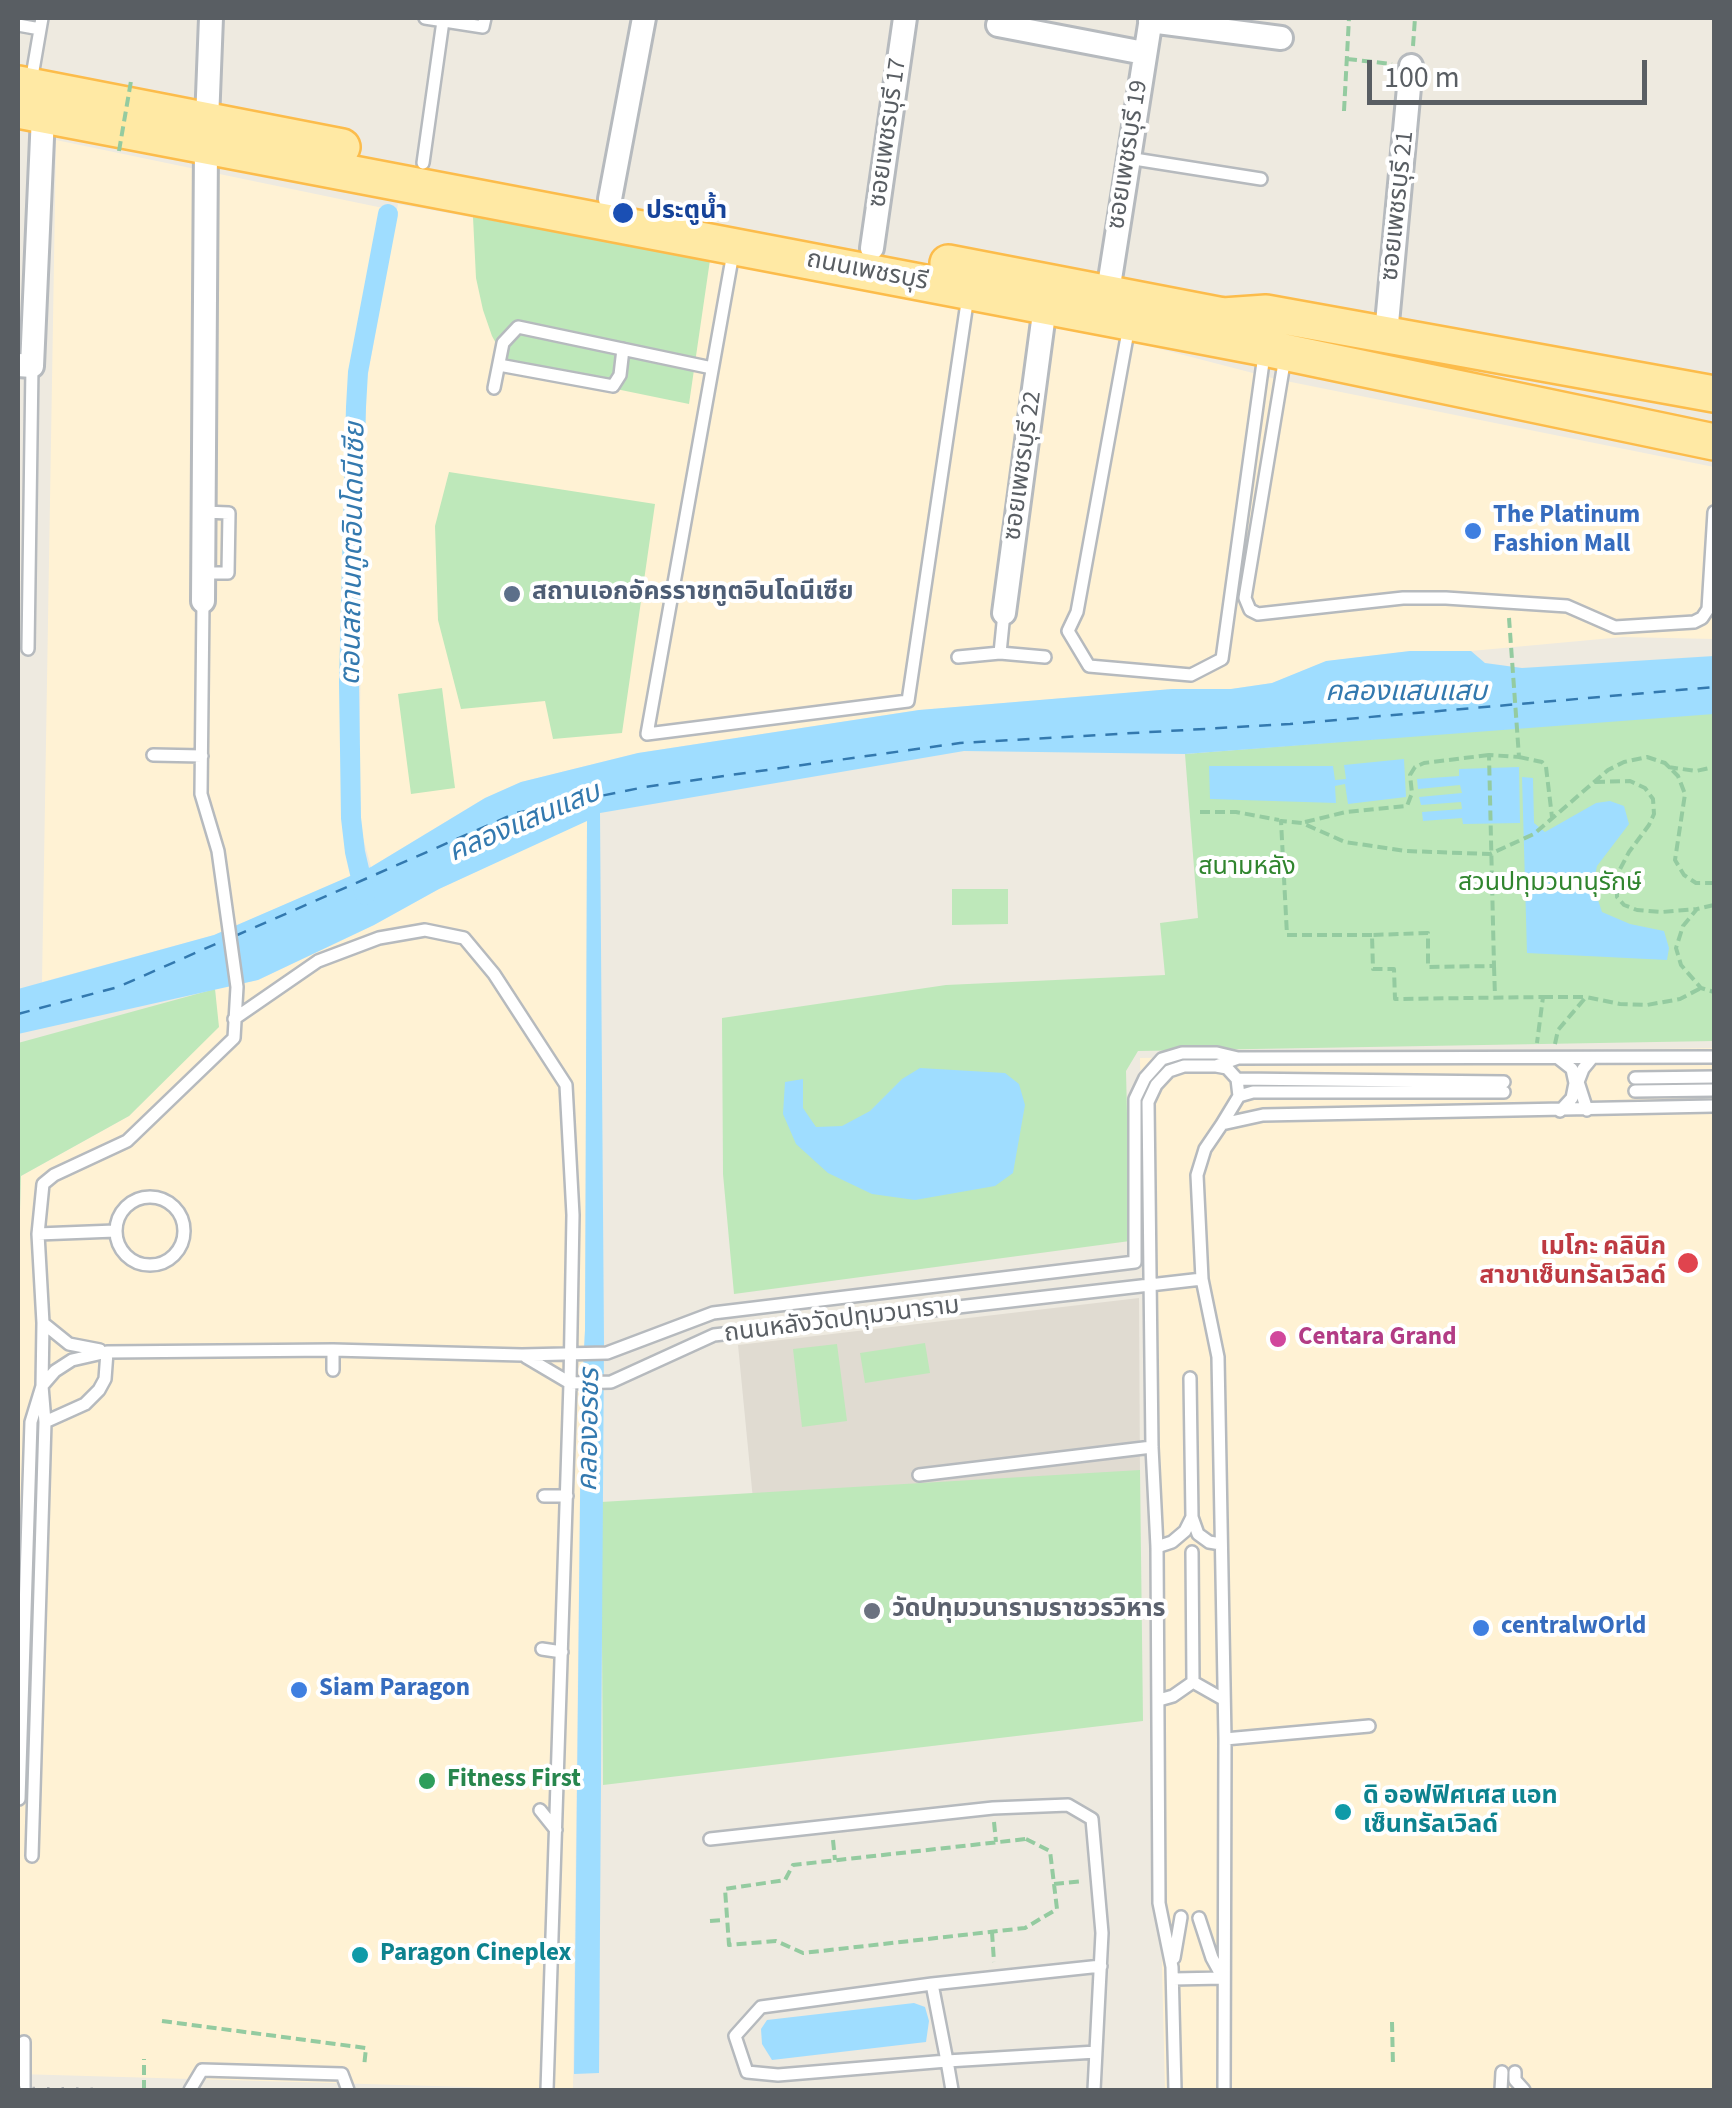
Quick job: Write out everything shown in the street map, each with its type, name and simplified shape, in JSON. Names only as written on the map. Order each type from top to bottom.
[{"type":"main road","name":"ถนนเพชรบุรี","points":[[27,99],[968,292],[1045,312],[1130,322],[1275,350],[1714,442]]},
{"type":"main road","name":"ถนนเพชรบุรี","points":[[206,134],[423,163],[1224,316],[1266,313],[1714,394]]},
{"type":"street","points":[[203,601],[206,134],[211,18]]},
{"type":"street","points":[[610,199],[644,18]]},
{"type":"street","name":"ซอยเพชรบุรี 17","points":[[872,248],[905,18]]},
{"type":"street","points":[[1151,19],[1280,38]]},
{"type":"street","name":"ซอยเพชรบุรี 19","points":[[1108,292],[1151,19]]},
{"type":"street","points":[[998,26],[1144,52]]},
{"type":"street","name":"ซอยเพชรบุรี 21","points":[[1386,334],[1411,66]]},
{"type":"street","points":[[25,366],[27,99]]},
{"type":"street","name":"ซอยเพชรบุรี 22","points":[[1004,614],[1045,312]]},
{"type":"lane","points":[[425,18],[483,27],[484,18]]},
{"type":"lane","points":[[423,163],[443,21]]},
{"type":"lane","points":[[18,25],[41,23],[27,99]]},
{"type":"lane","points":[[1128,158],[1261,178]]},
{"type":"lane","points":[[734,247],[647,734],[908,701],[968,292]]},
{"type":"lane","points":[[1130,322],[1077,612],[1068,631],[1090,666],[1191,676],[1222,659],[1275,350]]},
{"type":"lane","points":[[494,388],[503,343],[518,327],[712,368]]},
{"type":"lane","points":[[499,365],[613,386],[620,376],[624,349]]},
{"type":"lane","points":[[1275,350],[1262,491],[1245,598],[1250,610],[1258,614],[1402,598],[1509,600],[1567,606],[1615,627],[1694,622],[1708,615],[1714,512]]},
{"type":"lane","points":[[25,366],[28,649]]},
{"type":"lane","points":[[32,1856],[45,1422],[38,1234],[42,1184],[127,1141],[234,1038],[237,986],[218,851],[201,794],[203,601]]},
{"type":"lane","points":[[1000,653],[1004,614]]},
{"type":"lane","points":[[958,658],[1000,653],[1045,657]]},
{"type":"lane","points":[[153,755],[202,756]]},
{"type":"lane","points":[[234,1019],[318,960],[379,938],[426,930],[464,938],[494,974],[566,1086],[576,1383],[567,1496],[547,2090]]},
{"type":"lane","name":"ถนนหลังวัดปทุมวนาราม","points":[[106,1352],[607,1354],[685,1321],[723,1311],[1135,1262],[1134,1112],[1144,1078],[1162,1059],[1182,1053],[1217,1053],[1238,1058]]},
{"type":"lane","points":[[1216,1066],[1238,1058],[1714,1057]]},
{"type":"lane","points":[[1554,1058],[1572,1069],[1575,1083],[1572,1098],[1560,1111]]},
{"type":"lane","points":[[1587,1110],[1578,1082],[1592,1058]]},
{"type":"lane","points":[[1175,2090],[1172,1973],[1159,1904],[1148,1102],[1169,1071],[1184,1066],[1228,1068],[1237,1079],[1238,1096],[1205,1149],[1197,1175],[1202,1280],[1218,1357],[1225,1739],[1224,2090]]},
{"type":"lane","points":[[1714,1078],[1635,1084],[1714,1090]]},
{"type":"lane","points":[[1237,1079],[1504,1087],[1253,1092],[1238,1096]]},
{"type":"lane","points":[[1222,1124],[1263,1115],[1714,1106]]},
{"type":"lane","points":[[142,1197],[165,1199],[182,1215],[185,1226],[180,1248],[173,1256],[152,1265],[131,1260],[122,1252],[115,1231],[123,1209],[142,1197]]},
{"type":"lane","points":[[38,1234],[115,1231]]},
{"type":"lane","name":"ถนนหลังวัดปทุมวนาราม","points":[[576,1383],[621,1380],[714,1335],[1202,1280]]},
{"type":"lane","points":[[43,1323],[69,1344],[106,1352]]},
{"type":"lane","points":[[332,1370],[333,1350]]},
{"type":"lane","points":[[35,1801],[18,1802],[30,1422],[42,1386],[63,1365],[106,1352]]},
{"type":"lane","points":[[45,1422],[85,1404],[99,1390],[105,1379],[106,1352]]},
{"type":"lane","points":[[522,1355],[576,1383]]},
{"type":"lane","points":[[1190,1378],[1192,1517],[1198,1534],[1221,1544]]},
{"type":"lane","points":[[919,1475],[1152,1448]]},
{"type":"lane","points":[[544,1496],[567,1496]]},
{"type":"lane","points":[[1157,1547],[1172,1542],[1192,1517]]},
{"type":"lane","points":[[1192,1552],[1193,1682]]},
{"type":"lane","points":[[542,1650],[562,1652]]},
{"type":"lane","points":[[1193,1682],[1224,1700]]},
{"type":"lane","points":[[1159,1700],[1193,1682]]},
{"type":"lane","points":[[1225,1739],[1369,1726]]},
{"type":"lane","points":[[710,1839],[993,1808],[1068,1805],[1092,1819],[1102,1933],[1094,2090]]},
{"type":"lane","points":[[540,1810],[556,1830]]},
{"type":"lane","points":[[1172,1973],[1181,1917]]},
{"type":"lane","points":[[1199,1918],[1223,1978]]},
{"type":"lane","points":[[1096,2052],[778,2075],[747,2072],[735,2036],[761,2007],[1100,1966]]},
{"type":"lane","points":[[1172,1973],[1223,1978]]},
{"type":"lane","points":[[932,1984],[952,2090]]},
{"type":"lane","points":[[24,2042],[24,2090]]},
{"type":"lane","points":[[190,2090],[202,2070],[342,2074],[348,2090]]},
{"type":"lane","points":[[1501,2090],[1508,2072],[1524,2090]]},
{"type":"path","points":[[1344,111],[1349,18]]},
{"type":"path","points":[[1346,59],[1411,66],[1414,18]]},
{"type":"path","points":[[119,151],[131,81]]},
{"type":"path","points":[[1509,600],[1519,757]]},
{"type":"path","points":[[1489,756],[1494,997]]},
{"type":"path","points":[[1302,823],[1346,812],[1407,806],[1412,793],[1410,775],[1415,767],[1489,756],[1542,762],[1546,767],[1552,819]]},
{"type":"path","points":[[1200,812],[1236,812],[1302,823],[1345,842],[1406,851],[1490,854],[1517,844],[1545,825],[1591,782],[1624,762],[1647,758],[1668,767],[1696,771],[1714,767]]},
{"type":"path","points":[[1668,767],[1678,776],[1686,794],[1675,860],[1684,875],[1696,883],[1714,883]]},
{"type":"path","points":[[1591,782],[1630,780],[1645,788],[1652,799],[1654,814],[1649,826],[1628,852],[1617,875],[1617,897],[1624,905],[1662,912],[1714,905]]},
{"type":"path","points":[[1282,820],[1287,935],[1428,933],[1428,967],[1494,966]]},
{"type":"path","points":[[1697,910],[1683,926],[1676,948],[1681,965],[1700,988],[1714,992]]},
{"type":"path","points":[[1372,935],[1373,969],[1394,969],[1395,998],[1586,997],[1648,1006],[1680,999],[1700,988]]},
{"type":"path","points":[[1535,1058],[1543,997]]},
{"type":"path","points":[[1554,1058],[1558,1030],[1586,997]]},
{"type":"path","points":[[993,1808],[996,1842]]},
{"type":"path","points":[[832,1825],[835,1860]]},
{"type":"path","points":[[1026,1839],[1050,1851],[1058,1909],[1025,1928],[803,1953],[776,1941],[730,1945],[724,1890],[784,1880],[794,1865],[996,1842],[1026,1839]]},
{"type":"path","points":[[1054,1884],[1098,1880]]},
{"type":"path","points":[[710,1922],[727,1920]]},
{"type":"path","points":[[992,1932],[994,1965]]},
{"type":"path","points":[[162,2022],[366,2048],[364,2066]]},
{"type":"path","points":[[1392,2022],[1393,2066]]},
{"type":"path","points":[[144,2059],[144,2088]]},
{"type":"path","points":[[394,2090],[409,2090]]},
{"type":"path","points":[[715,2090],[738,2090]]},
{"type":"shaded area","points":[[56,140],[383,208],[349,383],[342,638],[351,876],[214,935],[42,982]]},
{"type":"shaded area","points":[[398,204],[1145,345],[1276,379],[1714,467],[1714,639],[1623,637],[1471,651],[1410,651],[1327,661],[1272,683],[1231,689],[1172,689],[919,710],[638,753],[521,782],[485,798],[371,867],[358,819],[366,386]]},
{"type":"shaded area","points":[[587,820],[585,1330],[573,2090],[18,2074],[21,1176],[129,1116],[218,1027],[215,989],[258,980]]},
{"type":"shaded area","name":"centralwOrld","points":[[1714,1048],[1714,2090],[1165,2090],[1140,1058]]},
{"type":"shaded area","points":[[1139,1298],[1140,1478],[754,1510],[738,1345]]},
{"type":"green space","points":[[473,217],[710,260],[689,404],[509,367],[483,310],[476,278]]},
{"type":"green space","points":[[449,472],[655,504],[622,733],[553,739],[545,701],[461,709],[438,620],[435,526]]},
{"type":"green space","points":[[442,688],[455,788],[411,794],[398,694]]},
{"type":"green space","name":"สวนปทุมวนานุรักษ์","points":[[1714,712],[1714,1041],[1138,1051],[1126,1071],[1130,1241],[734,1294],[723,1174],[722,1018],[946,985],[1165,975],[1160,923],[1198,918],[1185,754]]},
{"type":"green space","points":[[952,889],[1008,889],[1008,924],[952,925]]},
{"type":"green space","points":[[215,989],[219,1027],[129,1116],[21,1176],[18,1280],[18,1043]]},
{"type":"green space","points":[[925,1343],[930,1373],[865,1383],[860,1353]]},
{"type":"green space","points":[[837,1344],[847,1421],[802,1427],[793,1349]]},
{"type":"green space","points":[[1140,1470],[1143,1721],[603,1785],[601,1502]]},
{"type":"water","points":[[1410,651],[1471,651],[1485,663],[1522,668],[1714,656],[1714,714],[1185,754],[964,751],[600,813],[604,1343],[599,2073],[574,2074],[585,1330],[587,821],[439,889],[258,980],[18,1034],[18,989],[214,935],[371,867],[485,798],[521,782],[638,753],[919,710],[1172,689],[1231,689],[1272,683],[1326,661]]},
{"type":"water","points":[[1404,759],[1406,797],[1348,804],[1345,784],[1335,786],[1336,803],[1210,799],[1209,766],[1333,766],[1335,780],[1346,779],[1344,765]]},
{"type":"water","points":[[1519,767],[1520,823],[1463,824],[1462,818],[1423,821],[1422,812],[1462,809],[1461,802],[1421,805],[1419,797],[1462,793],[1460,785],[1418,789],[1417,779],[1459,776],[1459,769]]},
{"type":"water","points":[[1522,777],[1533,778],[1534,823],[1545,832],[1596,803],[1610,801],[1624,806],[1629,824],[1597,866],[1593,885],[1602,912],[1630,924],[1664,931],[1669,948],[1667,960],[1527,953]]},
{"type":"water","points":[[920,1068],[1005,1073],[1019,1084],[1025,1105],[1013,1173],[995,1186],[915,1200],[872,1194],[828,1173],[796,1144],[783,1114],[785,1082],[803,1079],[803,1108],[816,1127],[842,1126],[870,1111],[902,1079]]},
{"type":"water","points":[[914,2003],[925,2007],[929,2021],[926,2042],[772,2060],[762,2044],[761,2029],[767,2020]]},
{"type":"waterway","name":"ตอนสถานทูตอินโดนีเซีย","points":[[365,895],[351,818],[349,682],[356,407],[358,372],[388,214]]},
{"type":"ferry route","points":[[235,936],[516,813],[645,787],[960,743],[1290,724],[1714,687]]},
{"type":"ferry route","points":[[18,1014],[118,987],[227,939]]},
{"type":"railway","points":[[18,2089],[95,2090]]},
{"type":"place","name":"ประตูน้ำ","points":[[623,213]]},
{"type":"place","name":"The Platinum Fashion Mall","points":[[1473,531]]},
{"type":"place","name":"สถานเอกอัครราชทูตอินโดนีเซีย","points":[[512,594]]},
{"type":"place","name":"เมโกะ คลินิก สาขาเซ็นทรัลเวิลด์","points":[[1688,1263]]},
{"type":"place","name":"Centara Grand","points":[[1278,1339]]},
{"type":"place","name":"วัดปทุมวนารามราชวรวิหาร","points":[[872,1611]]},
{"type":"place","name":"centralwOrld","points":[[1481,1628]]},
{"type":"place","name":"Siam Paragon","points":[[299,1690]]},
{"type":"place","name":"Fitness First","points":[[427,1781]]},
{"type":"place","name":"ดิ ออฟฟิศเศส แอท เซ็นทรัลเวิลด์","points":[[1343,1812]]},
{"type":"place","name":"Paragon Cineplex","points":[[360,1955]]},
{"type":"water label","name":"คลองแสนแสบ","points":[[1406,694]]},
{"type":"water label","name":"คลองแสนแสบ","points":[[525,824]]},
{"type":"water label","name":"คลองอรชร","points":[[591,1430]]},
{"type":"park label","name":"สนามหลัง","points":[[1247,869]]}]
